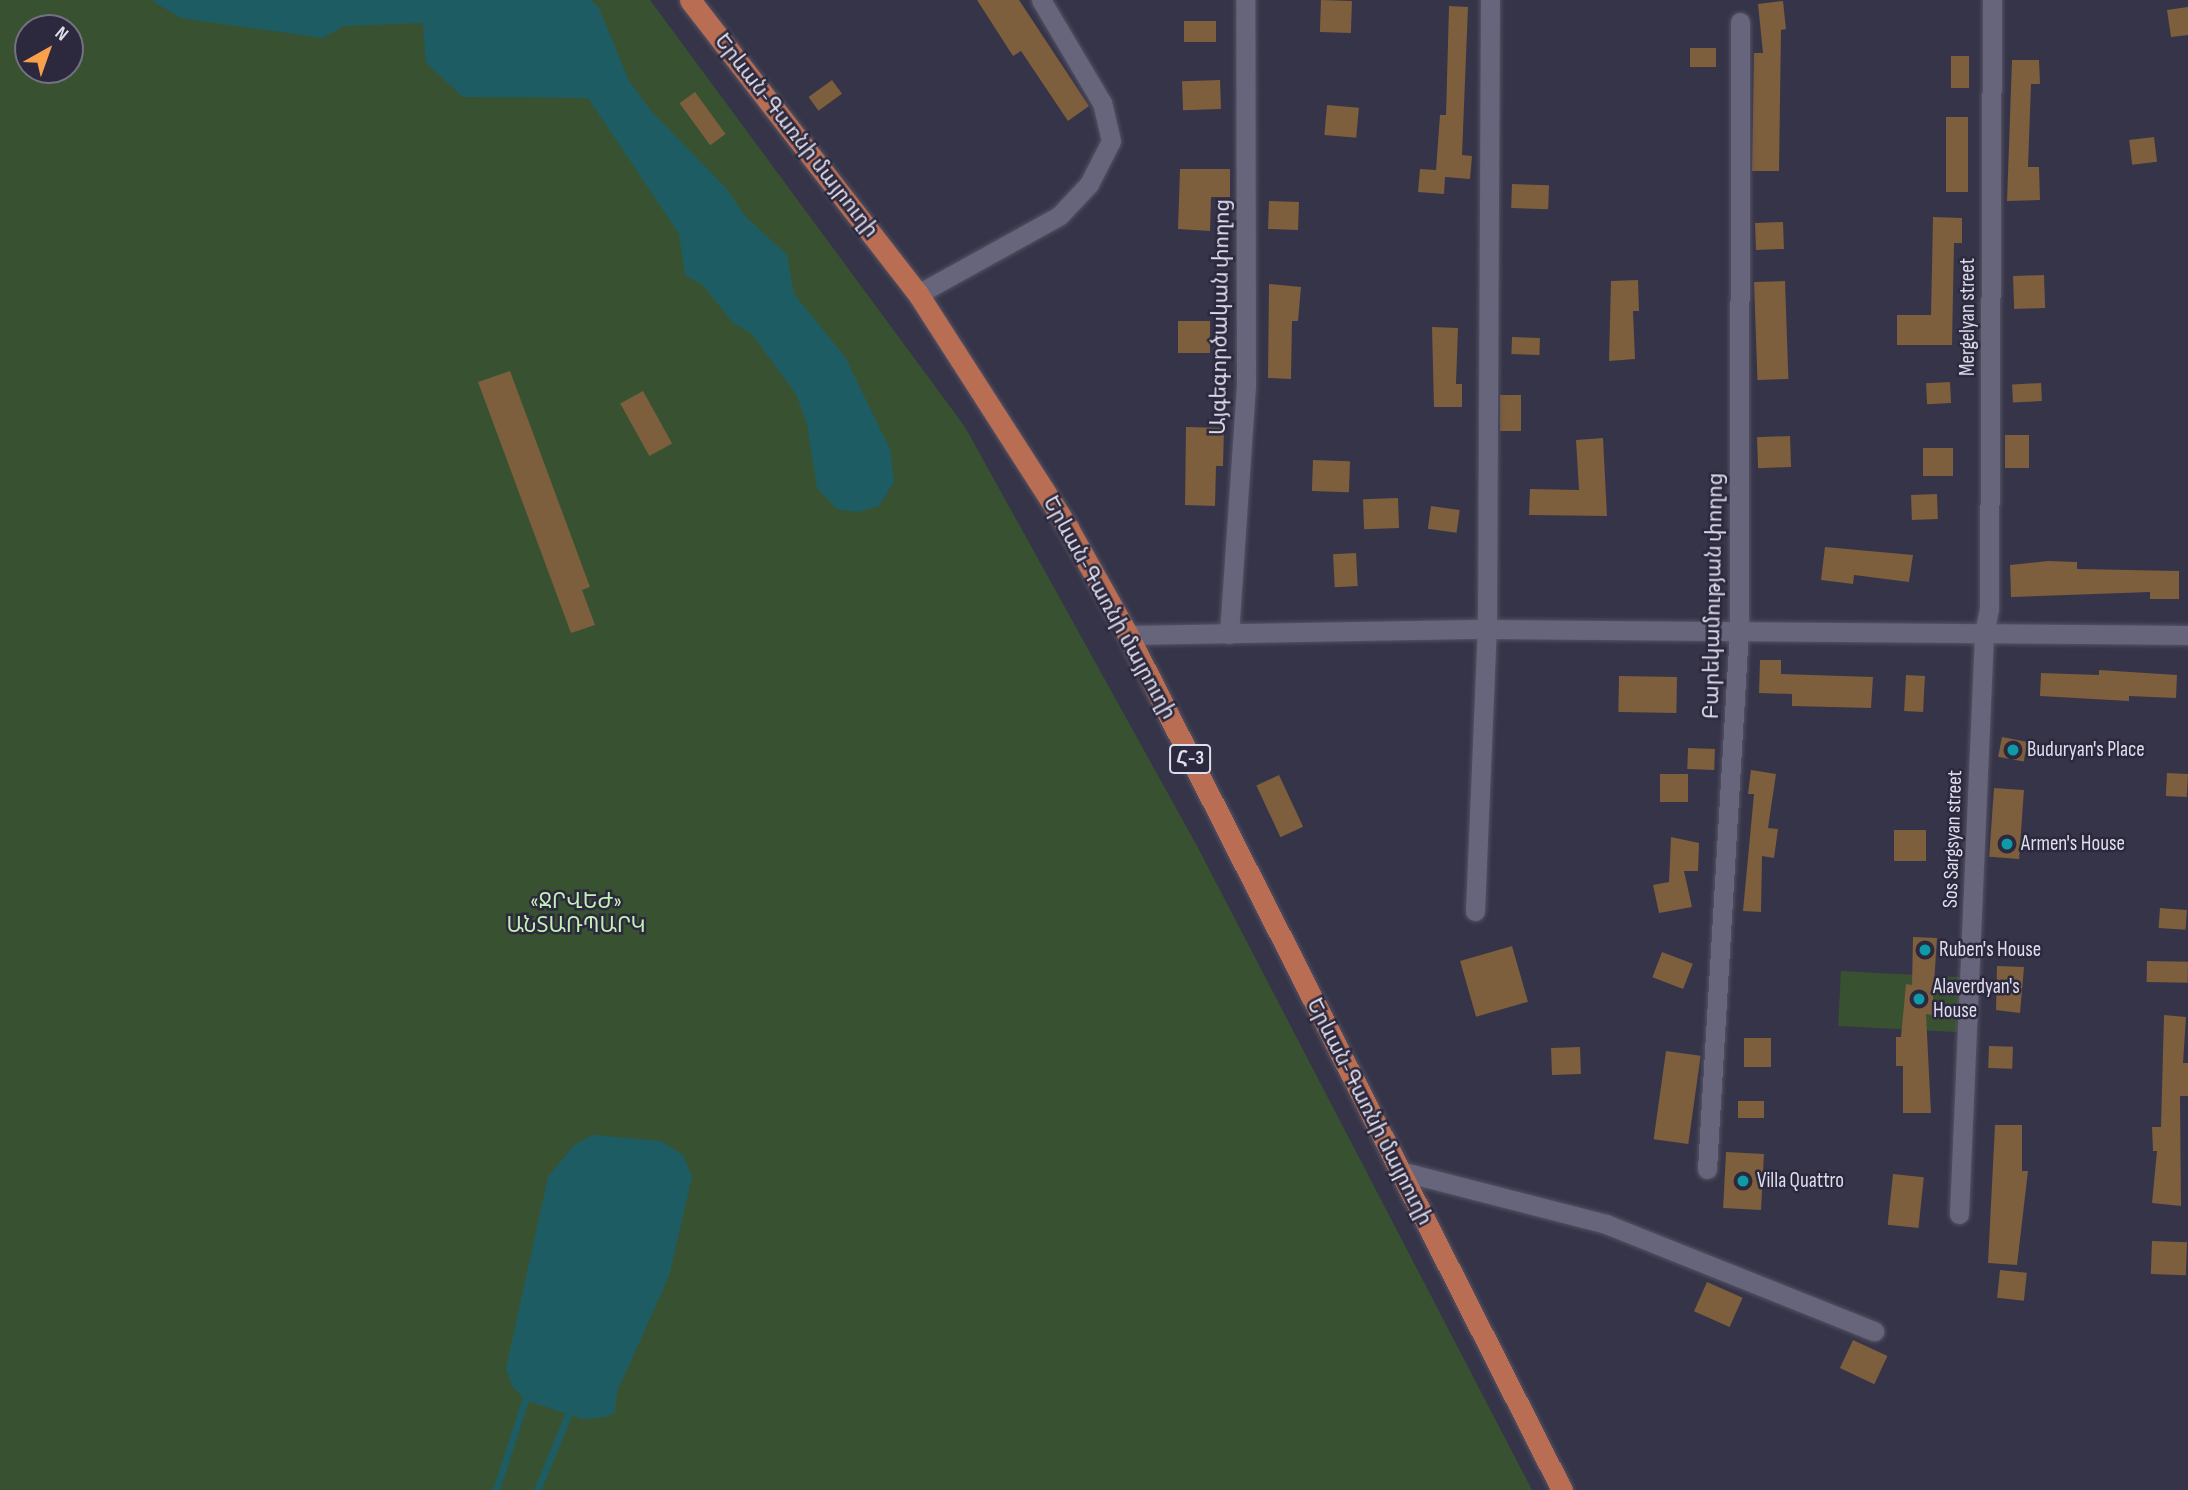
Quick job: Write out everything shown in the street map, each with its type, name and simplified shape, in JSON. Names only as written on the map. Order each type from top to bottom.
[{"type":"main road","name":"Երևան-Գառնի մայրուղի","points":[[690,0],[918,294],[1061,516],[1128,635],[1562,1490]]},
{"type":"street","points":[[918,294],[1059,216],[1089,184],[1111,142],[1102,103],[1041,0]]},
{"type":"street","name":"Այգեգործական փողոց","points":[[1229,634],[1246,386],[1245,0]]},
{"type":"street","points":[[1475,911],[1487,629],[1490,0]]},
{"type":"street","name":"Mergelyan street","points":[[1984,634],[1989,609],[1992,0]]},
{"type":"street","name":"Բարեկամության փողոց","points":[[1707,1169],[1739,631],[1740,22]]},
{"type":"street","points":[[1128,635],[1487,629],[2188,635]]},
{"type":"street","name":"Sos Sargsyan street","points":[[1959,1214],[1984,634]]},
{"type":"street","points":[[1400,1171],[1606,1224],[1874,1331]]},
{"type":"green space","name":"«ՋՐՎԵԺ» ԱՆՏԱՌՊԱՐԿ","points":[[0,0],[650,0],[965,427],[1197,846],[1532,1490],[0,1490]]},
{"type":"green space","points":[[1841,971],[1964,977],[1961,1032],[1838,1026]]},
{"type":"shaded area","points":[[151,0],[590,0],[598,6],[629,81],[652,112],[726,188],[745,216],[787,255],[794,294],[845,357],[890,449],[894,482],[879,506],[858,512],[837,509],[817,488],[807,424],[796,394],[752,334],[732,322],[703,285],[685,275],[679,234],[588,98],[463,97],[426,63],[423,23],[344,26],[322,38],[181,18]]},
{"type":"shaded area","points":[[593,1135],[661,1141],[683,1155],[692,1177],[669,1276],[617,1392],[615,1412],[606,1417],[583,1419],[525,1400],[512,1386],[506,1368],[548,1177],[574,1145]]},
{"type":"building","points":[[977,0],[1019,0],[1089,106],[1068,121],[1021,51],[1013,56]]},
{"type":"building","points":[[1321,0],[1352,1],[1351,33],[1320,32]]},
{"type":"building","points":[[1783,1],[1786,29],[1781,30],[1779,171],[1752,171],[1754,53],[1763,53],[1758,4]]},
{"type":"building","points":[[1449,6],[1468,7],[1462,155],[1472,156],[1470,179],[1445,177],[1444,194],[1418,192],[1420,169],[1436,170],[1440,115],[1446,115]]},
{"type":"building","points":[[2188,7],[2188,35],[2171,37],[2167,10]]},
{"type":"building","points":[[1184,21],[1216,21],[1216,42],[1184,42]]},
{"type":"building","points":[[1690,48],[1716,48],[1716,67],[1690,67]]},
{"type":"building","points":[[1951,56],[1969,56],[1969,88],[1951,88]]},
{"type":"building","points":[[2012,60],[2039,60],[2040,84],[2031,84],[2028,167],[2039,167],[2040,200],[2007,201]]},
{"type":"building","points":[[832,80],[842,94],[819,111],[809,97]]},
{"type":"building","points":[[1220,80],[1221,109],[1183,110],[1182,81]]},
{"type":"building","points":[[695,92],[726,134],[710,145],[680,103]]},
{"type":"building","points":[[1327,105],[1359,108],[1356,138],[1324,135]]},
{"type":"building","points":[[1946,117],[1968,117],[1968,192],[1946,192]]},
{"type":"building","points":[[2154,137],[2157,162],[2132,165],[2129,140]]},
{"type":"building","points":[[1180,169],[1230,169],[1230,197],[1211,197],[1210,231],[1178,229]]},
{"type":"building","points":[[1512,184],[1549,185],[1548,209],[1511,208]]},
{"type":"building","points":[[1269,201],[1299,202],[1298,230],[1268,229]]},
{"type":"building","points":[[1933,217],[1962,218],[1962,243],[1954,243],[1952,345],[1897,345],[1897,315],[1931,315]]},
{"type":"building","points":[[1783,222],[1784,249],[1756,250],[1755,223]]},
{"type":"building","points":[[2044,275],[2045,308],[2014,309],[2013,276]]},
{"type":"building","points":[[1638,280],[1639,311],[1633,311],[1635,359],[1609,361],[1611,281]]},
{"type":"building","points":[[1785,281],[1788,379],[1757,380],[1754,282]]},
{"type":"building","points":[[1269,284],[1301,287],[1298,321],[1292,321],[1291,379],[1268,378]]},
{"type":"building","points":[[1178,321],[1210,321],[1210,353],[1178,353]]},
{"type":"building","points":[[1432,327],[1458,328],[1456,384],[1462,384],[1462,407],[1434,407]]},
{"type":"building","points":[[1512,337],[1540,338],[1539,355],[1511,354]]},
{"type":"building","points":[[510,371],[590,587],[582,590],[595,625],[571,633],[478,382]]},
{"type":"building","points":[[1950,382],[1951,403],[1927,404],[1926,383]]},
{"type":"building","points":[[2041,383],[2042,401],[2013,402],[2012,385]]},
{"type":"building","points":[[643,391],[672,443],[649,456],[620,404]]},
{"type":"building","points":[[1500,395],[1521,395],[1521,431],[1500,431]]},
{"type":"building","points":[[1186,427],[1224,428],[1223,466],[1216,466],[1215,506],[1185,505]]},
{"type":"building","points":[[2005,435],[2029,435],[2029,468],[2005,468]]},
{"type":"building","points":[[1790,436],[1791,467],[1758,468],[1757,437]]},
{"type":"building","points":[[1603,438],[1607,516],[1529,515],[1530,489],[1579,490],[1576,440]]},
{"type":"building","points":[[1923,448],[1953,448],[1953,476],[1923,476]]},
{"type":"building","points":[[1313,460],[1350,461],[1349,492],[1312,491]]},
{"type":"building","points":[[1937,494],[1938,519],[1912,520],[1911,495]]},
{"type":"building","points":[[1398,498],[1399,528],[1364,529],[1363,499]]},
{"type":"building","points":[[1431,506],[1460,510],[1457,533],[1428,529]]},
{"type":"building","points":[[1825,547],[1913,555],[1909,582],[1854,575],[1853,584],[1821,580]]},
{"type":"building","points":[[1356,553],[1358,586],[1335,587],[1333,554]]},
{"type":"building","points":[[2048,561],[2077,562],[2077,569],[2179,571],[2179,599],[2150,599],[2150,592],[2011,597],[2010,565]]},
{"type":"building","points":[[1760,660],[1781,660],[1781,674],[1873,677],[1871,708],[1792,706],[1792,694],[1759,693]]},
{"type":"building","points":[[2099,670],[2177,675],[2176,698],[2129,696],[2129,701],[2040,696],[2041,673],[2099,675]]},
{"type":"building","points":[[1906,675],[1925,676],[1923,712],[1904,711]]},
{"type":"building","points":[[1619,676],[1677,677],[1676,713],[1618,712]]},
{"type":"building","name":"Buduryan's Place","points":[[2002,737],[2028,742],[2024,762],[1998,757]]},
{"type":"building","points":[[1688,748],[1715,749],[1714,770],[1687,769]]},
{"type":"building","points":[[1751,770],[1776,774],[1768,828],[1778,829],[1774,858],[1762,856],[1761,912],[1743,911],[1754,794],[1748,794]]},
{"type":"building","points":[[2167,773],[2188,774],[2187,797],[2166,796]]},
{"type":"building","points":[[1660,774],[1688,774],[1688,802],[1660,802]]},
{"type":"building","points":[[1279,775],[1303,827],[1280,837],[1256,786]]},
{"type":"building","points":[[1994,788],[2024,790],[2019,859],[1989,857]]},
{"type":"building","points":[[1894,830],[1926,830],[1926,861],[1894,861]]},
{"type":"building","points":[[1671,837],[1699,843],[1698,871],[1684,871],[1692,907],[1659,913],[1653,885],[1669,882]]},
{"type":"building","points":[[2160,908],[2187,910],[2186,930],[2159,928]]},
{"type":"building","points":[[1913,937],[1937,938],[1932,1015],[1926,1014],[1931,1113],[1903,1113],[1903,1066],[1896,1066],[1896,1037],[1901,1037],[1906,984],[1912,985]]},
{"type":"building","points":[[1512,946],[1528,1002],[1476,1017],[1460,961]]},
{"type":"building","points":[[1662,952],[1693,964],[1683,989],[1652,977]]},
{"type":"building","points":[[2147,961],[2188,962],[2188,983],[2147,982]]},
{"type":"building","points":[[1997,966],[2024,967],[2020,1013],[1996,1010]]},
{"type":"building","points":[[2164,1015],[2186,1017],[2183,1063],[2188,1063],[2188,1096],[2180,1096],[2181,1206],[2152,1203],[2157,1151],[2153,1151],[2152,1127],[2161,1127]]},
{"type":"building","points":[[1744,1038],[1771,1038],[1771,1067],[1744,1067]]},
{"type":"building","points":[[1989,1046],[2013,1047],[2012,1069],[1988,1068]]},
{"type":"building","points":[[1580,1047],[1581,1074],[1552,1075],[1551,1048]]},
{"type":"building","points":[[1666,1051],[1701,1056],[1688,1144],[1654,1139]]},
{"type":"building","points":[[1738,1101],[1764,1101],[1764,1118],[1738,1118]]},
{"type":"building","points":[[1995,1125],[2022,1125],[2022,1171],[2028,1171],[2017,1265],[1988,1263]]},
{"type":"building","name":"Villa Quattro","points":[[1726,1152],[1764,1154],[1761,1210],[1723,1208]]},
{"type":"building","points":[[1893,1174],[1924,1177],[1918,1228],[1888,1225]]},
{"type":"building","points":[[2152,1241],[2187,1242],[2186,1275],[2151,1274]]},
{"type":"building","points":[[2000,1270],[2027,1273],[2024,1301],[1997,1298]]},
{"type":"building","points":[[1707,1282],[1743,1298],[1730,1327],[1694,1311]]},
{"type":"building","points":[[1853,1340],[1887,1356],[1874,1384],[1840,1368]]},
{"type":"waterway","points":[[496,1490],[525,1400]]},
{"type":"waterway","points":[[537,1490],[568,1415]]},
{"type":"place","name":"Buduryan's Place","points":[[2013,750]]},
{"type":"place","name":"Armen's House","points":[[2007,844]]},
{"type":"place","name":"Ruben's House","points":[[1925,950]]},
{"type":"place","name":"Alaverdyan's House","points":[[1919,999]]},
{"type":"place","name":"Villa Quattro","points":[[1743,1181]]}]
